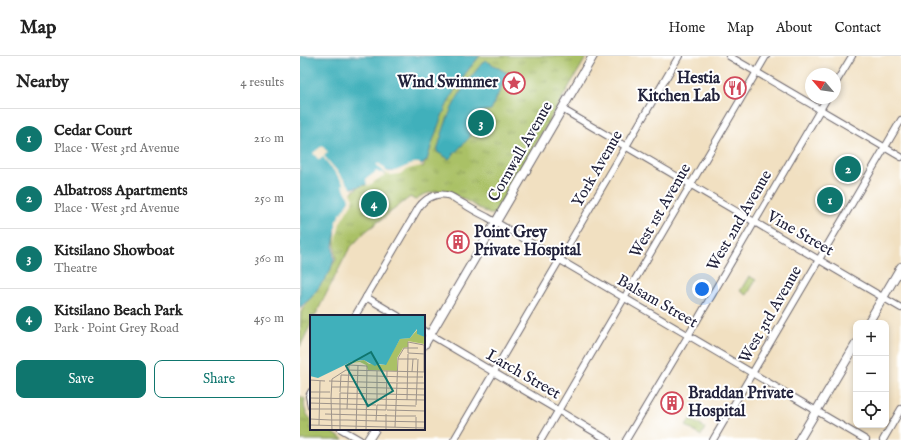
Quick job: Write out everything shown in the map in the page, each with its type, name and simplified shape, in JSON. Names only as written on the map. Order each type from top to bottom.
[{"type":"main road","name":"Cornwall Avenue","points":[[427,333],[496,222],[593,56]]},
{"type":"main road","points":[[870,320],[901,267]]},
{"type":"main road","points":[[799,440],[853,349]]},
{"type":"main road","points":[[368,440],[374,430]]},
{"type":"street","name":"York Avenue","points":[[454,440],[680,56]]},
{"type":"street","points":[[729,56],[901,157]]},
{"type":"street","name":"West 1st Avenue","points":[[541,440],[766,56]]},
{"type":"street","points":[[841,74],[852,56]]},
{"type":"street","name":"West 2nd Avenue","points":[[626,440],[823,104]]},
{"type":"street","name":"Vine Street","points":[[562,109],[901,308]]},
{"type":"street","name":"West 3rd Avenue","points":[[713,440],[901,120]]},
{"type":"street","name":"Balsam Street","points":[[366,297],[419,207],[425,200],[432,197],[441,195],[450,196],[866,440]]},
{"type":"street","points":[[356,315],[366,297],[396,315]]},
{"type":"street","name":"Larch Street","points":[[427,333],[608,440]]},
{"type":"street","points":[[883,440],[901,409]]},
{"type":"street","points":[[343,430],[360,440]]},
{"type":"green space","points":[[480,56],[587,56],[494,214],[489,214],[447,192],[440,191],[429,193],[415,200],[410,197],[365,232],[349,249],[316,315],[310,315],[310,326],[300,347],[301,312],[319,283],[336,260],[334,232],[349,194],[382,170],[418,165],[423,167],[444,109],[460,81]]},
{"type":"green space","points":[[749,276],[756,280],[747,295],[740,291]]},
{"type":"green space","points":[[300,396],[305,399],[304,407],[310,418],[310,430],[329,430],[344,440],[300,440]]},
{"type":"green space","points":[[690,419],[705,428],[701,436],[686,426]]},
{"type":"water","points":[[300,56],[480,56],[461,80],[447,105],[436,131],[427,160],[423,164],[407,167],[399,172],[385,172],[385,174],[380,175],[369,184],[352,188],[350,191],[351,197],[338,222],[333,246],[334,259],[330,272],[311,298],[300,309]]},
{"type":"water","points":[[485,60],[507,73],[491,110],[476,114],[469,126],[470,137],[449,159],[437,152],[448,116],[462,91]]},
{"type":"pier","points":[[322,146],[328,152],[324,156],[353,190],[351,193],[353,197],[352,203],[340,223],[336,243],[336,221],[349,200],[342,185],[344,184],[349,190],[323,157],[319,160],[313,153]]},
{"type":"pier","points":[[414,163],[419,163],[422,166],[408,169],[400,174],[391,175],[387,175],[377,165],[379,164],[384,167],[386,171],[393,172]]},
{"type":"pier","points":[[377,171],[379,173],[382,172],[385,176],[367,186],[366,179]]},
{"type":"place","name":"Wind Swimmer","points":[[514,83]]},
{"type":"place","name":"Hestia Kitchen Lab","points":[[735,88]]},
{"type":"place","name":"Kitsilano Showboat","points":[[481,123]]},
{"type":"place","name":"Albatross Apartments","points":[[848,169]]},
{"type":"place","name":"Cedar Court","points":[[830,200]]},
{"type":"place","name":"Kitsilano Beach Park","points":[[374,204]]},
{"type":"place","name":"Point Grey Private Hospital","points":[[458,242]]},
{"type":"place","name":"Braddan Private Hospital","points":[[672,403]]}]
